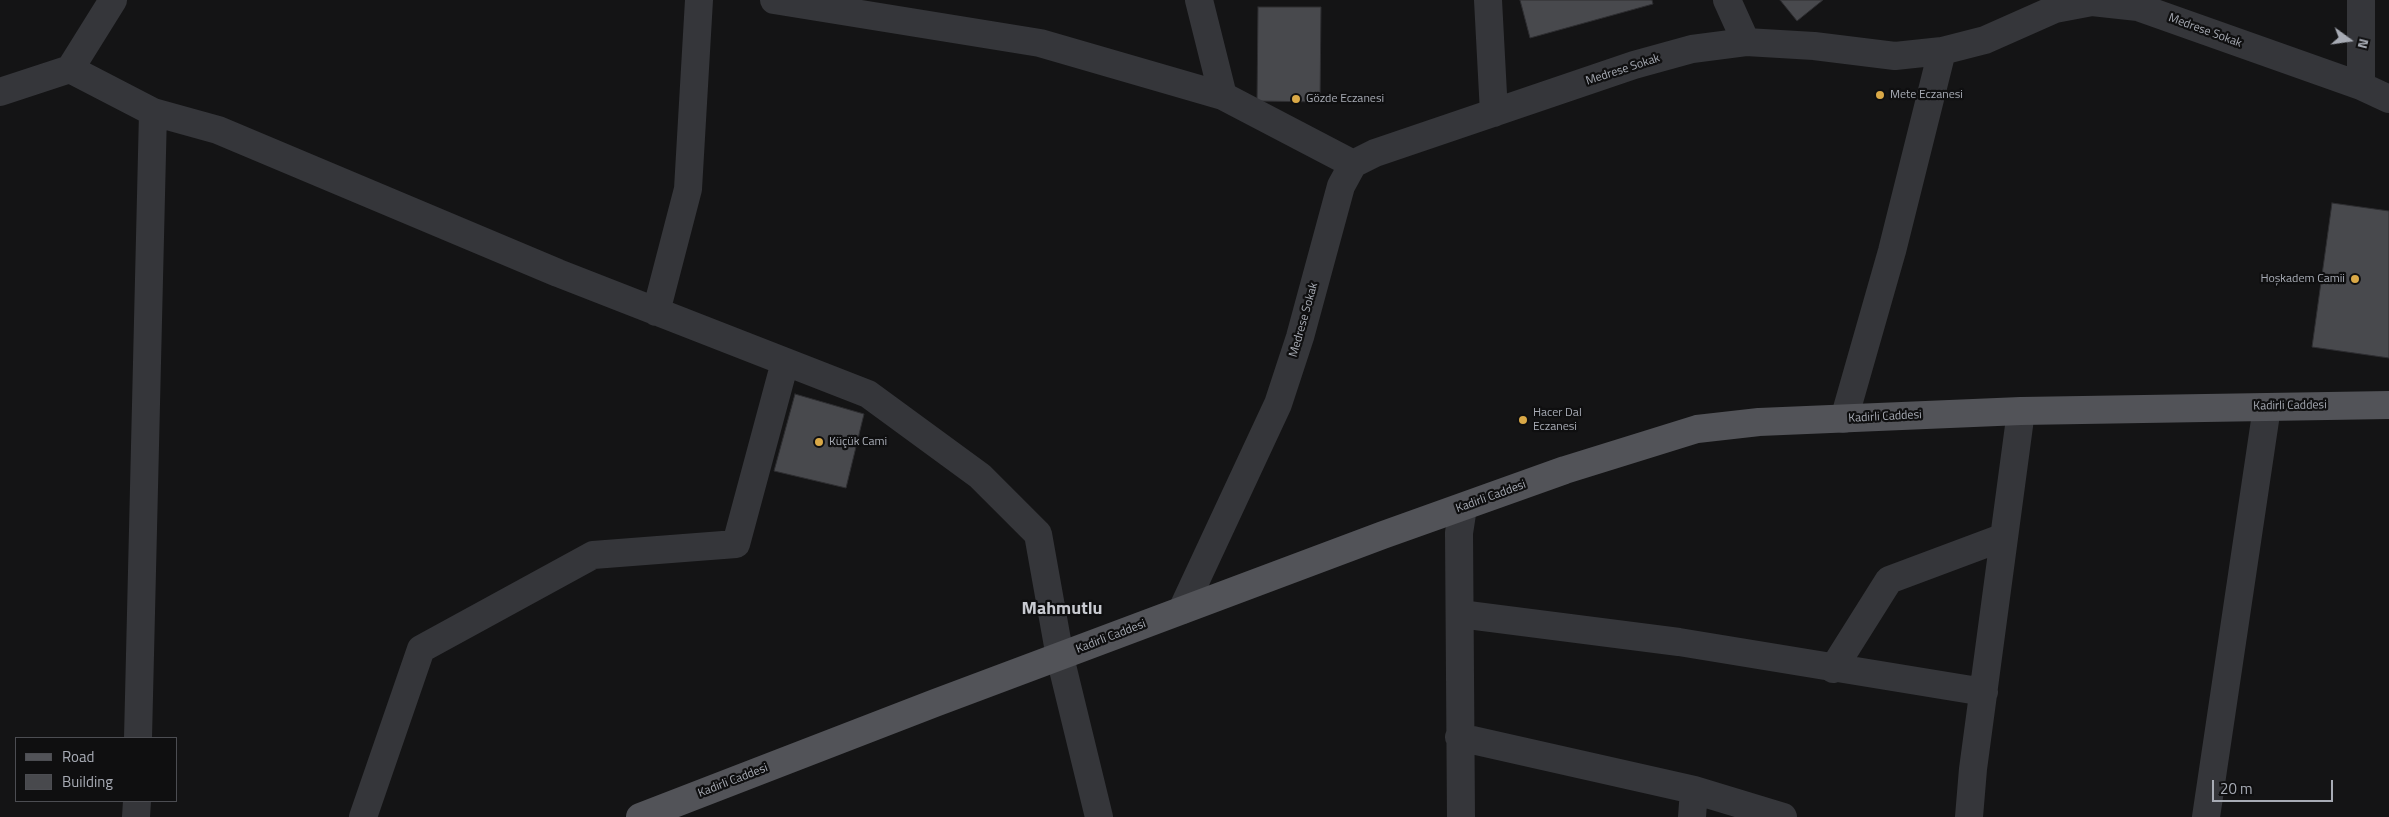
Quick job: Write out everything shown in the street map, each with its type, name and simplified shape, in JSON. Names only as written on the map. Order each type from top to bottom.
[{"type":"main road","name":"Kadirli Caddesi","points":[[640,817],[1182,610],[1463,507],[1626,450],[1697,430],[1759,422],[2021,411],[2389,405]]},
{"type":"street","points":[[0,92],[70,69],[113,0]]},
{"type":"street","points":[[656,312],[688,189],[699,0]]},
{"type":"street","points":[[774,0],[907,11],[1040,43],[1224,96],[1353,164]]},
{"type":"street","points":[[1199,0],[1224,96]]},
{"type":"street","points":[[1488,0],[1494,113]]},
{"type":"street","points":[[1728,0],[1746,42]]},
{"type":"street","points":[[2361,0],[2361,86]]},
{"type":"street","name":"Medrese Sokak","points":[[1182,610],[1278,404],[1300,337],[1341,186],[1353,164],[1375,153],[1642,63],[1692,49],[1746,42],[1814,46],[1895,56],[1942,51],[1985,40],[2056,4],[2092,2],[2138,7],[2361,86],[2389,99]]},
{"type":"street","points":[[1844,419],[1892,251],[1942,51]]},
{"type":"street","points":[[70,69],[153,112],[218,130],[558,273],[868,394],[980,476],[1038,534],[1060,656],[1099,817]]},
{"type":"street","points":[[138,737],[153,112]]},
{"type":"street","points":[[363,817],[421,649],[593,555],[736,544],[785,362]]},
{"type":"street","points":[[2206,817],[2267,407]]},
{"type":"street","points":[[1969,817],[1973,770],[2021,411]]},
{"type":"street","points":[[1461,817],[1459,533],[1463,507]]},
{"type":"street","points":[[1833,668],[1889,580],[2004,538]]},
{"type":"street","points":[[1460,614],[1680,642],[1984,692]]},
{"type":"street","points":[[1459,737],[1694,790],[1783,817]]},
{"type":"street","points":[[1692,817],[1694,790]]},
{"type":"street","points":[[136,817],[137,802]]},
{"type":"building","points":[[1520,0],[1652,0],[1653,4],[1530,38]]},
{"type":"building","points":[[1780,0],[1823,0],[1797,21]]},
{"type":"building","points":[[1258,7],[1321,7],[1320,102],[1257,101]]},
{"type":"building","name":"Hoşkadem Camii","points":[[2332,203],[2389,211],[2389,358],[2312,347]]},
{"type":"building","name":"Küçük Cami","points":[[795,394],[864,414],[846,488],[774,471]]},
{"type":"place","name":"Mete Eczanesi","points":[[1880,95]]},
{"type":"place","name":"Gözde Eczanesi","points":[[1296,99]]},
{"type":"place","name":"Hoşkadem Camii","points":[[2355,279]]},
{"type":"place","name":"Hacer Dal Eczanesi","points":[[1523,420]]},
{"type":"place","name":"Küçük Cami","points":[[819,442]]},
{"type":"district","name":"Mahmutlu","points":[[1062,610]]}]
